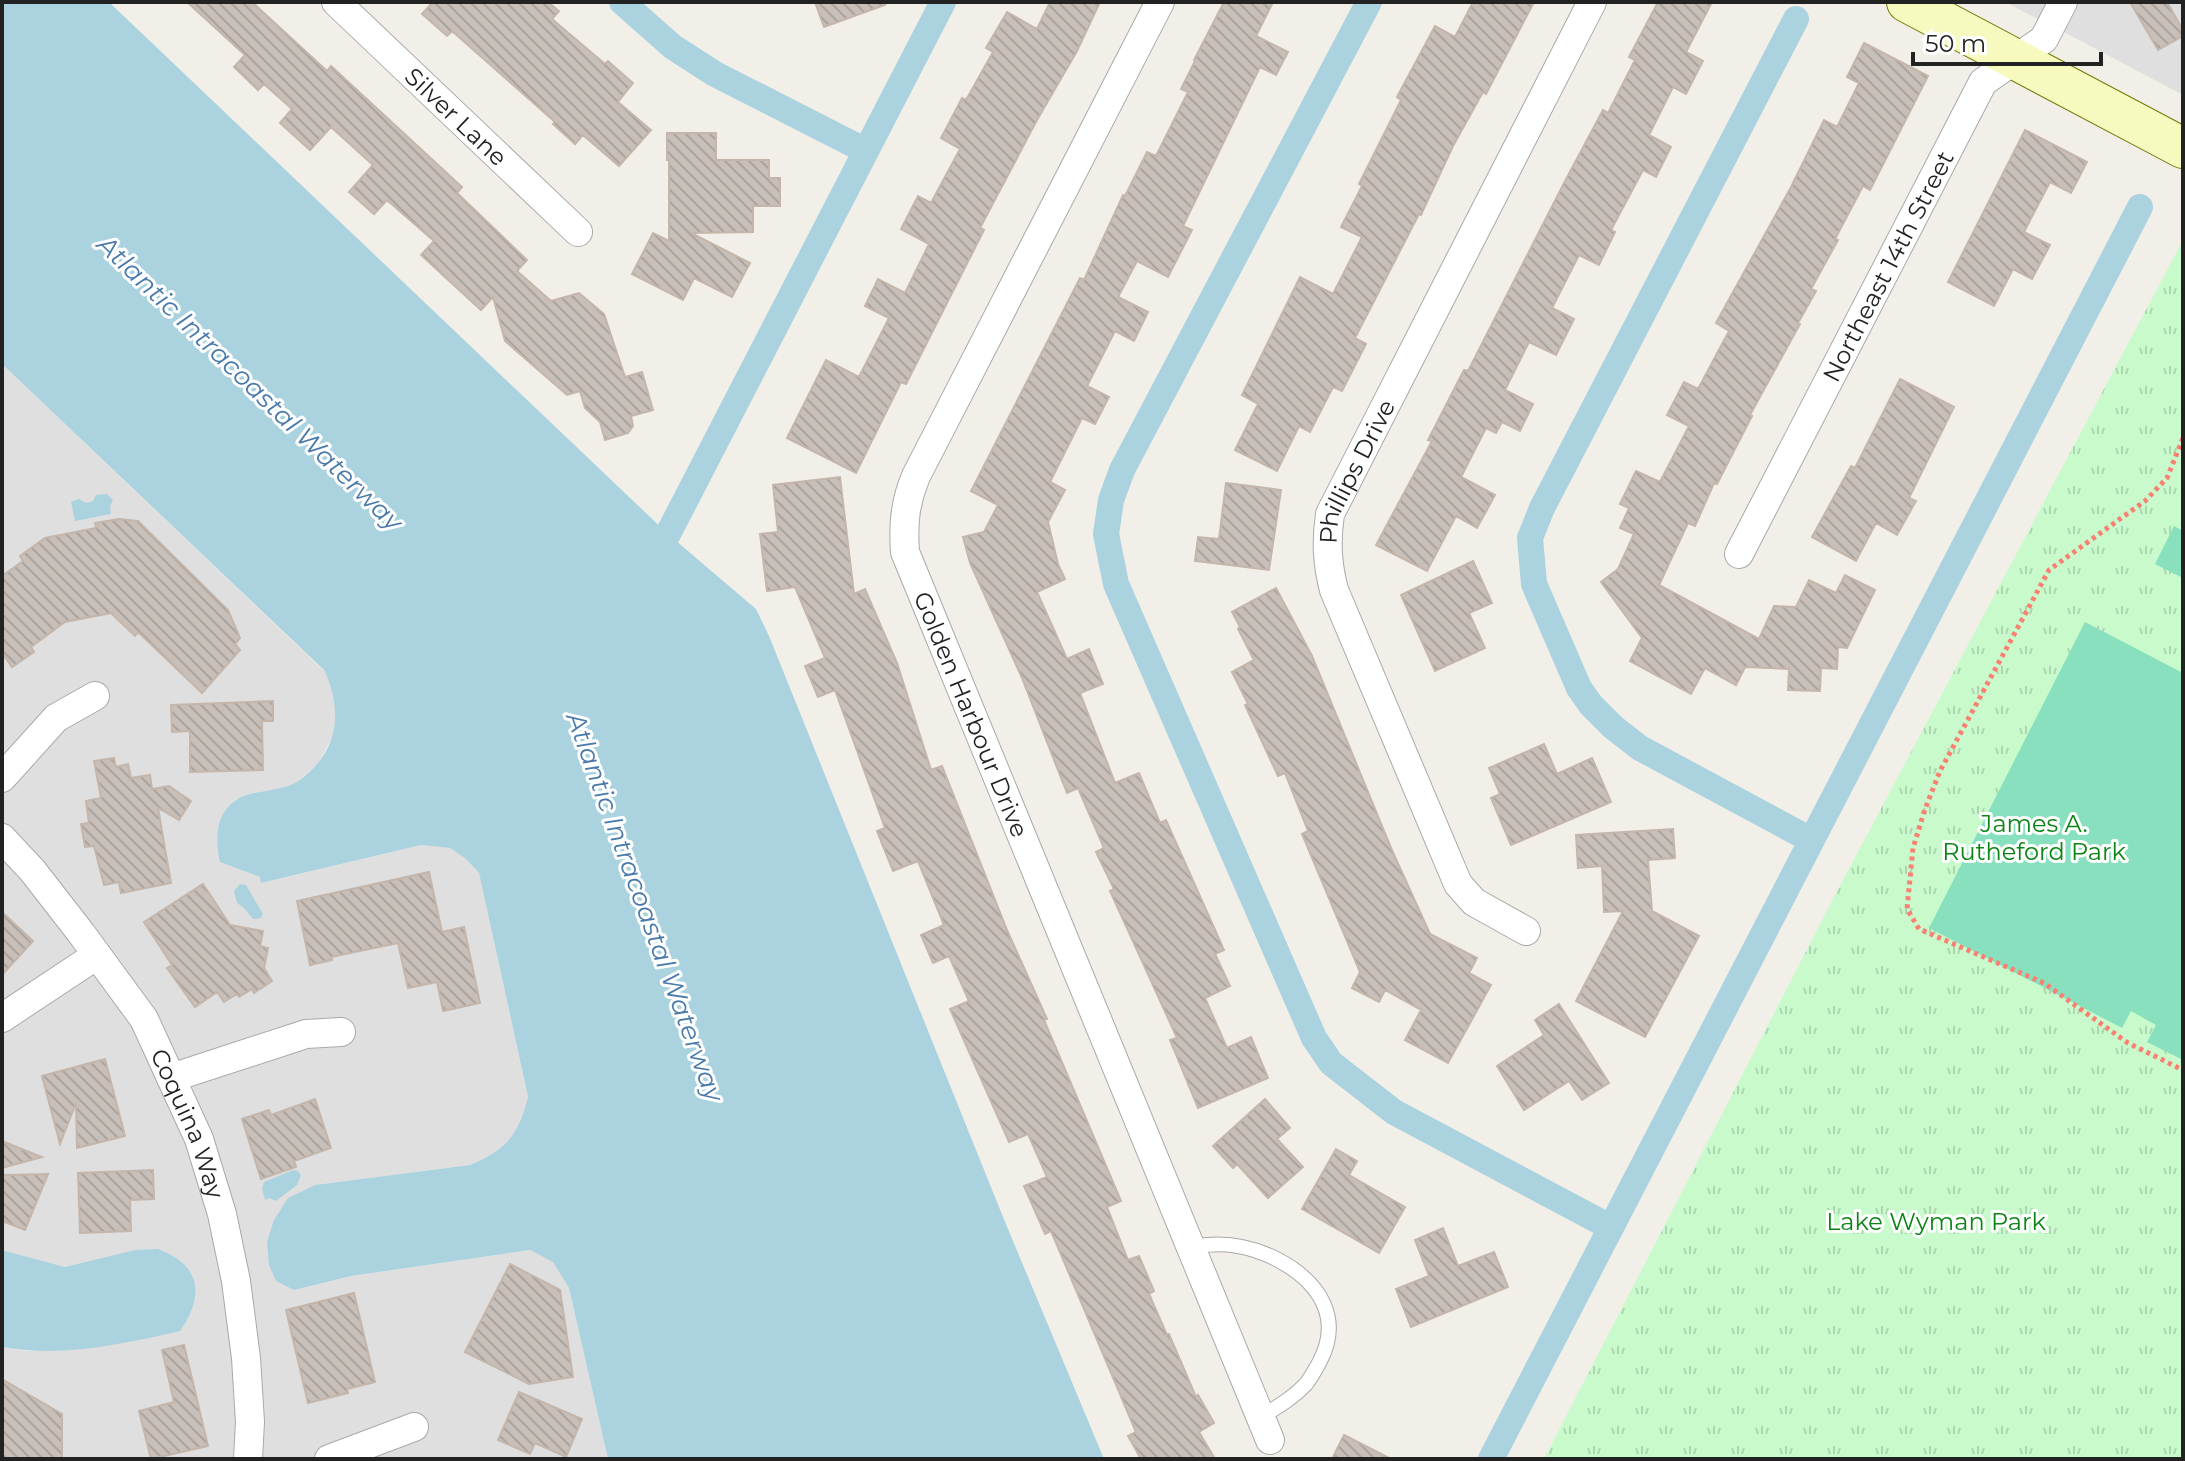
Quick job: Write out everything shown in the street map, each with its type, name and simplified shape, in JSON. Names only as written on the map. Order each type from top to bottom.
[{"type":"street","name":"Silver Lane","points":[[336,2],[578,232]]},
{"type":"street","name":"Golden Harbour Drive","points":[[1160,2],[916,476],[906,500],[903,526],[905,552],[1266,1428]]},
{"type":"street","name":"Phillips Drive","points":[[1526,931],[1474,902],[1458,884],[1334,590],[1326,540],[1330,514],[1592,2]]},
{"type":"street","points":[[1907,2],[2183,148]]},
{"type":"street","name":"Northeast 14th Street","points":[[1739,554],[1983,82],[2044,39],[2063,2]]},
{"type":"street","points":[[2,778],[56,718],[95,696]]},
{"type":"street","name":"Coquina Way","points":[[2,838],[32,870],[144,1019],[199,1139],[222,1214],[236,1281],[246,1358],[250,1422],[248,1459]]},
{"type":"street","points":[[2,1018],[97,955]]},
{"type":"street","points":[[171,1078],[306,1034],[341,1032]]},
{"type":"street","points":[[329,1459],[414,1427]]},
{"type":"lane","points":[[1191,1247],[1216,1242],[1267,1253],[1297,1270],[1313,1284],[1324,1302],[1330,1329],[1325,1352],[1308,1382],[1285,1402],[1266,1428]]},
{"type":"path","points":[[2183,438],[2167,478],[2145,501],[2049,570],[1940,771],[1913,848],[1907,909],[1919,929],[2044,983],[2128,1043],[2183,1070]]},
{"type":"shaded area","points":[[2005,2],[2183,2],[2183,95],[2079,40]]},
{"type":"shaded area","points":[[2,364],[324,671],[335,692],[337,714],[332,737],[318,764],[293,785],[236,799],[224,812],[220,862],[260,877],[262,883],[421,845],[450,848],[479,873],[528,1098],[522,1123],[493,1156],[470,1165],[315,1185],[288,1198],[294,1290],[351,1276],[530,1250],[553,1261],[569,1288],[608,1459],[2,1459],[2,1347],[25,1351],[81,1349],[180,1331],[100,1260],[65,1267],[2,1250]]},
{"type":"green space","name":"Lake Wyman Park","points":[[2183,240],[2183,1459],[1544,1459],[1833,899]]},
{"type":"green space","points":[[2174,526],[2183,531],[2183,578],[2155,564]]},
{"type":"green space","name":"James A. Rutheford Park","points":[[2085,622],[2183,673],[2183,1060],[2147,1042],[2156,1025],[2131,1011],[2122,1028],[1929,928]]},
{"type":"water","name":"Atlantic Intracoastal Waterway","points":[[2,2],[109,2],[668,534],[756,609],[1104,1459],[608,1459],[569,1288],[553,1262],[530,1250],[351,1276],[294,1290],[276,1281],[269,1265],[267,1242],[274,1220],[288,1198],[315,1185],[470,1165],[493,1154],[509,1140],[520,1122],[528,1097],[479,873],[466,859],[450,848],[421,845],[261,883],[260,877],[220,862],[218,828],[229,806],[243,796],[292,784],[320,760],[333,733],[335,718],[331,686],[324,670],[2,364]]},
{"type":"water","points":[[107,494],[113,500],[111,514],[75,521],[71,502],[79,499],[86,503],[93,501],[96,495]]},
{"type":"water","points":[[240,884],[246,885],[263,914],[261,918],[253,919],[237,903],[234,891]]},
{"type":"water","points":[[293,1170],[301,1175],[297,1185],[276,1201],[265,1200],[264,1182]]},
{"type":"water","points":[[158,1249],[183,1264],[194,1282],[193,1305],[180,1331],[114,1345],[69,1350],[2,1347],[2,1250],[65,1267],[135,1250]]},
{"type":"building","points":[[187,2],[252,2],[327,71],[331,66],[462,187],[457,193],[527,260],[517,271],[551,301],[579,293],[604,314],[625,377],[642,372],[653,410],[631,416],[633,426],[628,433],[605,440],[600,422],[585,408],[580,391],[567,395],[505,341],[493,297],[481,310],[421,255],[434,241],[387,200],[374,214],[349,192],[373,165],[331,127],[310,150],[280,123],[292,109],[264,84],[258,90],[234,67],[245,55]]},
{"type":"building","points":[[433,2],[548,2],[559,11],[552,19],[605,64],[608,61],[633,83],[618,102],[651,130],[619,166],[583,135],[575,144],[553,124],[555,122],[452,31],[447,36],[422,14]]},
{"type":"building","points":[[815,2],[884,2],[885,5],[824,27]]},
{"type":"building","points":[[1050,2],[1100,2],[1077,51],[980,228],[984,230],[906,384],[901,382],[856,473],[787,438],[826,360],[859,377],[889,318],[865,306],[878,279],[905,293],[929,244],[901,229],[918,196],[931,203],[960,149],[941,138],[962,98],[966,100],[993,52],[986,48],[1007,12],[1037,29]]},
{"type":"building","points":[[1224,2],[1273,2],[1256,36],[1288,52],[1276,75],[1260,67],[1183,226],[1192,230],[1168,277],[1137,261],[1118,297],[1148,312],[1134,341],[1115,331],[1087,386],[1109,397],[1095,424],[1082,418],[1050,482],[1065,490],[1048,522],[1058,564],[1065,579],[1037,592],[1067,659],[1089,649],[1103,684],[1080,693],[1115,783],[1139,773],[1160,823],[1166,820],[1224,950],[1215,954],[1230,986],[1205,998],[1227,1048],[1251,1037],[1268,1078],[1198,1108],[1170,1040],[1177,1038],[1110,891],[1114,889],[1096,852],[1104,848],[1078,788],[1067,793],[1022,678],[970,563],[963,537],[984,532],[998,505],[971,491],[1080,278],[1084,280],[1123,195],[1147,152],[1156,156],[1188,92],[1181,89]]},
{"type":"building","points":[[1473,2],[1534,2],[1486,94],[1483,92],[1453,146],[1421,215],[1355,338],[1366,344],[1342,391],[1333,387],[1310,432],[1299,426],[1277,471],[1235,450],[1258,404],[1242,395],[1300,277],[1333,294],[1362,237],[1341,227],[1401,100],[1397,97],[1435,26],[1455,37]]},
{"type":"building","points":[[1658,2],[1712,2],[1686,52],[1703,61],[1686,94],[1673,87],[1649,135],[1671,147],[1656,177],[1643,170],[1611,230],[1615,232],[1599,265],[1579,255],[1552,308],[1574,319],[1556,355],[1529,342],[1505,390],[1533,404],[1520,431],[1502,422],[1496,433],[1486,428],[1461,477],[1495,495],[1477,528],[1456,516],[1427,571],[1376,545],[1432,441],[1428,440],[1464,370],[1468,371],[1603,110],[1608,113],[1635,60],[1629,57]]},
{"type":"building","points":[[2130,2],[2167,2],[2183,30],[2183,36],[2158,50]]},
{"type":"building","points":[[1864,43],[1928,76],[1870,190],[1863,186],[1811,289],[1816,291],[1800,324],[1750,415],[1717,484],[1714,483],[1695,526],[1688,523],[1659,585],[1759,639],[1774,606],[1796,607],[1809,580],[1836,593],[1845,575],[1875,590],[1847,648],[1838,647],[1837,669],[1821,668],[1820,691],[1788,690],[1789,669],[1745,667],[1736,685],[1705,668],[1691,694],[1630,661],[1642,638],[1601,582],[1618,569],[1634,534],[1620,528],[1629,508],[1620,504],[1636,471],[1660,482],[1689,426],[1667,415],[1684,382],[1698,389],[1729,331],[1716,323],[1824,120],[1837,127],[1859,83],[1847,77]]},
{"type":"building","points":[[2025,130],[2087,162],[2071,193],[2050,182],[2024,232],[2050,245],[2032,279],[2013,269],[1994,306],[1948,282]]},
{"type":"building","points":[[667,133],[716,133],[716,160],[769,160],[769,178],[780,178],[780,206],[753,206],[753,232],[691,233],[750,263],[732,297],[694,278],[683,300],[632,274],[653,233],[669,241]]},
{"type":"building","points":[[1900,379],[1954,407],[1909,498],[1916,501],[1897,535],[1876,523],[1856,561],[1812,537],[1851,466],[1855,468]]},
{"type":"building","points":[[840,477],[854,594],[865,589],[897,663],[931,770],[942,766],[1121,1201],[1107,1207],[1128,1260],[1139,1256],[1154,1291],[1149,1294],[1167,1335],[1196,1397],[1198,1395],[1214,1423],[1199,1432],[1215,1459],[1141,1459],[1128,1436],[1136,1432],[1051,1231],[1045,1234],[1024,1186],[1047,1177],[1028,1134],[1009,1142],[950,1009],[969,1001],[949,956],[933,963],[921,935],[944,925],[918,861],[893,871],[877,831],[885,828],[835,690],[818,697],[805,666],[825,658],[795,587],[767,591],[760,534],[778,532],[773,485]]},
{"type":"building","points":[[1226,483],[1281,490],[1269,570],[1195,561],[1198,537],[1219,539]]},
{"type":"building","points":[[119,519],[138,521],[228,610],[240,638],[235,644],[240,650],[202,693],[138,632],[135,636],[111,613],[65,622],[31,647],[34,652],[12,667],[2,653],[2,576],[23,561],[20,556],[45,538],[96,528],[95,523]]},
{"type":"building","points":[[1473,561],[1492,603],[1469,613],[1485,648],[1435,671],[1401,595]]},
{"type":"building","points":[[1276,588],[1312,656],[1430,934],[1477,958],[1469,973],[1491,985],[1448,1063],[1405,1040],[1421,1010],[1385,990],[1379,1002],[1352,988],[1360,972],[1302,834],[1308,831],[1285,773],[1278,776],[1232,672],[1254,660],[1232,612]]},
{"type":"building","points":[[273,701],[273,721],[262,721],[263,770],[190,772],[190,731],[172,732],[171,705]]},
{"type":"building","points":[[1544,744],[1557,774],[1592,758],[1611,802],[1511,845],[1491,798],[1500,794],[1489,768]]},
{"type":"building","points":[[114,758],[116,767],[128,764],[131,778],[150,775],[152,789],[169,786],[191,801],[179,820],[158,808],[171,883],[121,893],[119,882],[104,885],[94,846],[85,847],[81,824],[89,823],[86,801],[101,798],[94,761]]},
{"type":"building","points":[[1673,829],[1675,858],[1648,860],[1652,911],[1699,936],[1645,1037],[1576,1001],[1623,911],[1604,912],[1602,866],[1578,868],[1576,835]]},
{"type":"building","points":[[429,872],[442,932],[464,927],[480,1003],[443,1011],[437,982],[408,988],[398,943],[331,957],[332,960],[310,965],[297,901]]},
{"type":"building","points":[[203,884],[230,925],[263,931],[260,946],[268,948],[264,968],[272,981],[254,993],[252,989],[224,1002],[217,992],[195,1007],[167,968],[172,965],[144,922]]},
{"type":"building","points":[[2,912],[33,941],[2,975]]},
{"type":"building","points":[[1559,1004],[1609,1083],[1582,1100],[1569,1081],[1524,1110],[1497,1066],[1544,1035],[1535,1020]]},
{"type":"building","points":[[105,1059],[125,1136],[77,1148],[76,1103],[60,1144],[42,1076]]},
{"type":"building","points":[[315,1099],[331,1148],[294,1161],[296,1167],[261,1179],[242,1119],[269,1110],[271,1115]]},
{"type":"building","points":[[1265,1099],[1290,1128],[1277,1139],[1303,1167],[1268,1198],[1237,1164],[1233,1168],[1213,1146]]},
{"type":"building","points":[[2,1141],[42,1157],[2,1168]]},
{"type":"building","points":[[1336,1149],[1357,1161],[1349,1175],[1405,1207],[1379,1253],[1302,1209]]},
{"type":"building","points":[[153,1170],[154,1199],[130,1200],[131,1231],[80,1233],[78,1173]]},
{"type":"building","points":[[48,1174],[25,1230],[2,1221],[2,1175]]},
{"type":"building","points":[[1443,1228],[1458,1266],[1494,1252],[1508,1287],[1411,1327],[1396,1289],[1429,1276],[1415,1240]]},
{"type":"building","points":[[510,1264],[560,1290],[573,1377],[529,1384],[465,1352]]},
{"type":"building","points":[[354,1293],[375,1382],[347,1389],[348,1393],[308,1403],[286,1310]]},
{"type":"building","points":[[184,1345],[208,1446],[151,1459],[139,1411],[174,1402],[162,1350]]},
{"type":"building","points":[[2,1379],[62,1414],[62,1459],[2,1459]]},
{"type":"building","points":[[519,1392],[582,1419],[566,1457],[535,1443],[530,1454],[498,1440]]},
{"type":"building","points":[[1344,1435],[1391,1459],[1332,1459]]},
{"type":"waterway","points":[[622,2],[673,47],[715,74],[866,151]]},
{"type":"waterway","points":[[650,562],[668,534],[943,2]]},
{"type":"waterway","points":[[1369,2],[1122,470],[1111,500],[1106,534],[1116,584],[1314,1038],[1331,1063],[1394,1112],[1610,1227]]},
{"type":"waterway","points":[[1796,19],[1542,508],[1530,538],[1534,584],[1579,688],[1591,705],[1640,748],[1811,840]]},
{"type":"waterway","points":[[1491,1459],[2140,207]]}]
